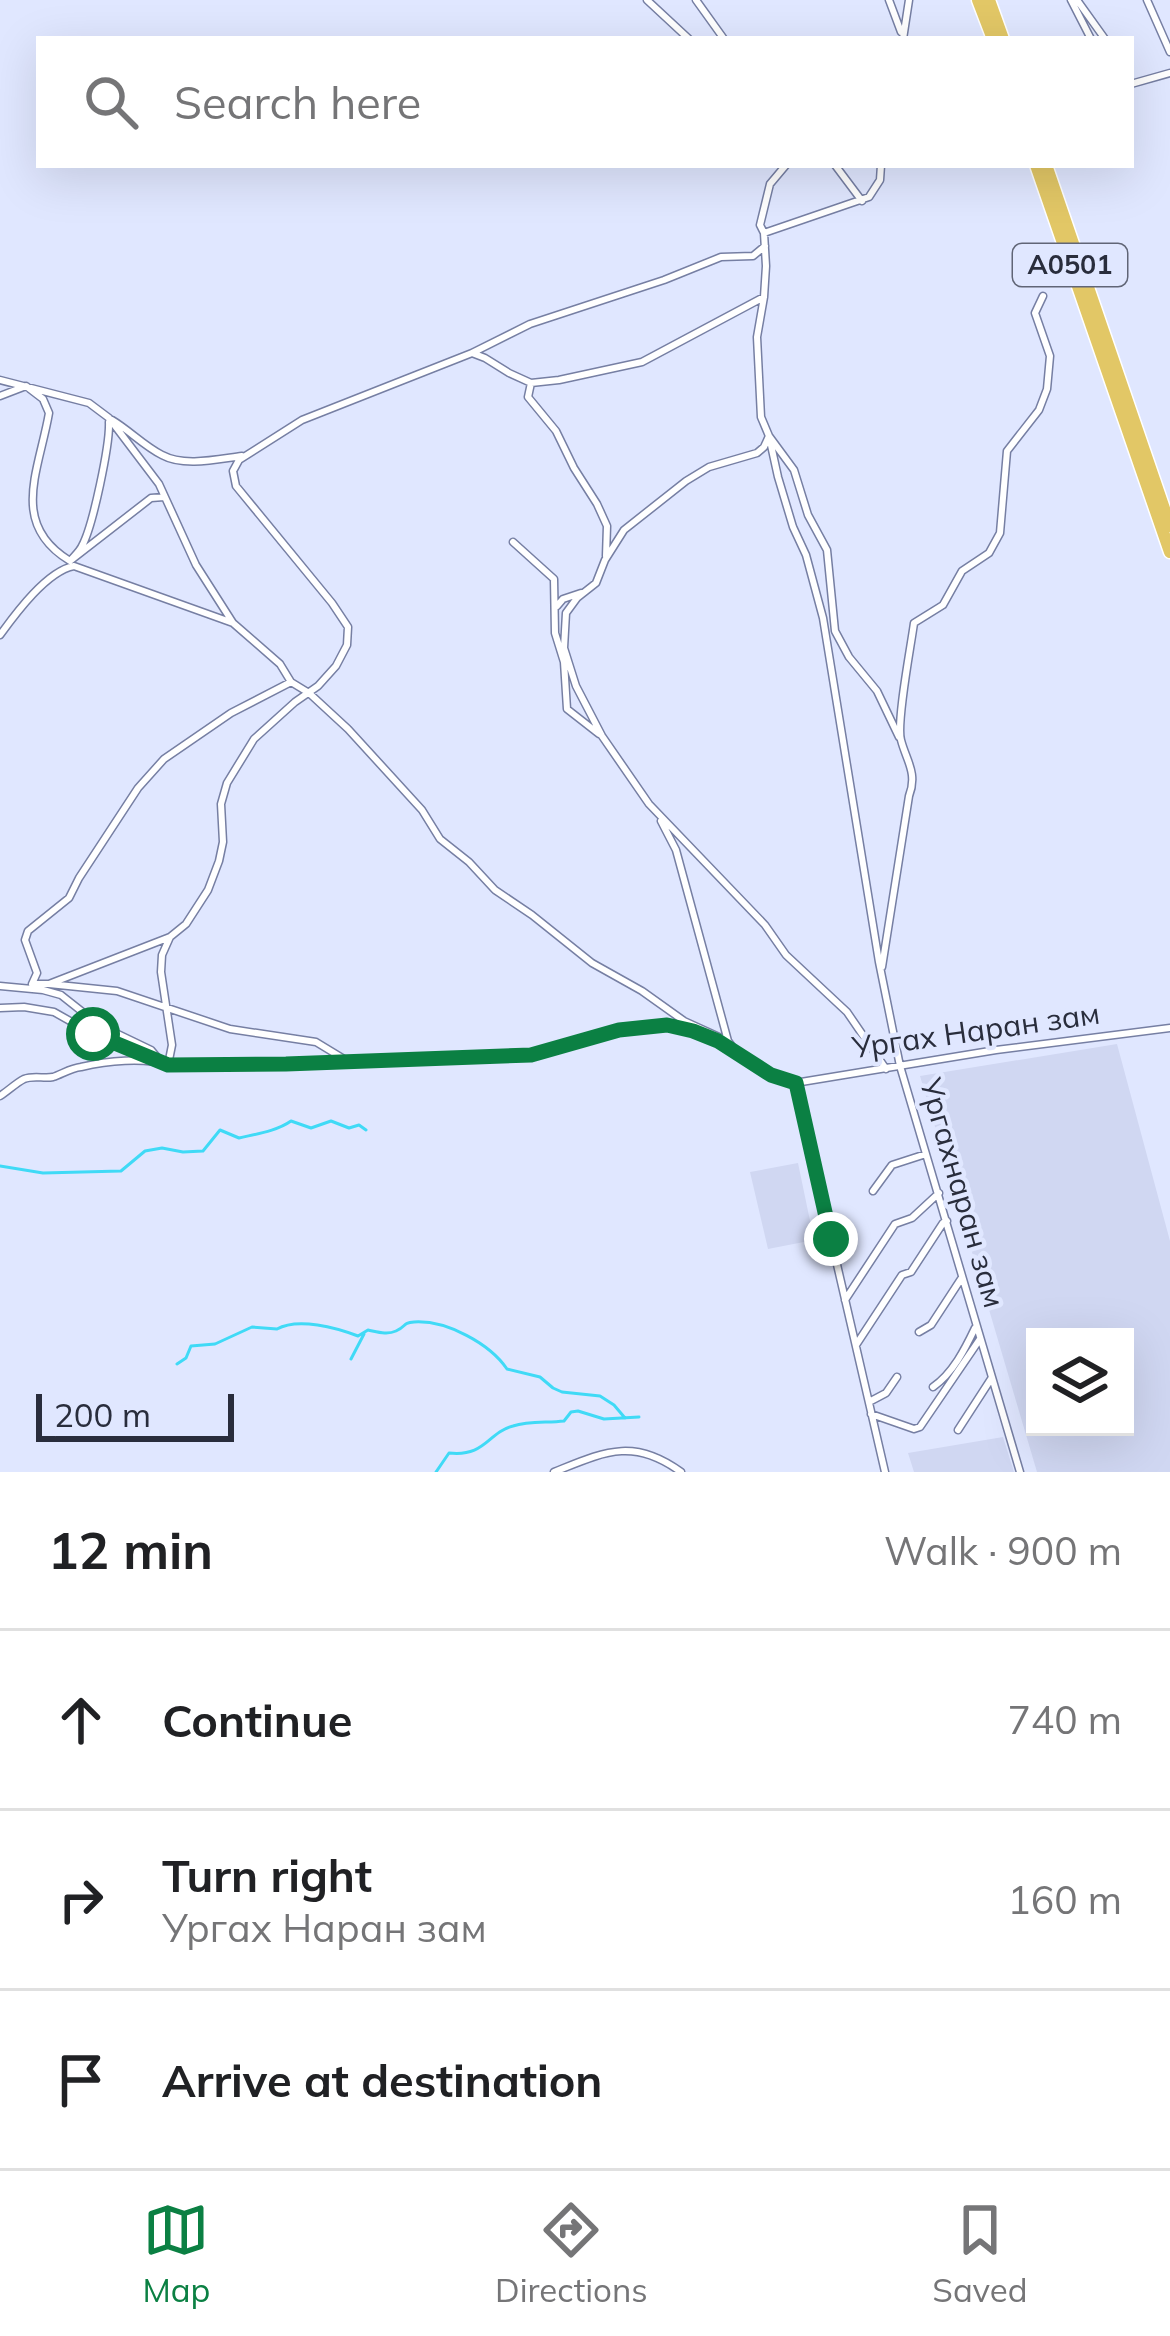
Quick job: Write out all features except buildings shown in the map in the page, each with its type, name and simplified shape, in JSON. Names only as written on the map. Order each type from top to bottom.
[{"type":"highway","points":[[978,0],[991,36]]},
{"type":"highway","points":[[989,0],[1002,36]]},
{"type":"highway","name":"A0501","points":[[1037,168],[1170,552]]},
{"type":"highway","name":"A0501","points":[[1047,168],[1170,526]]},
{"type":"street","points":[[647,0],[686,36]]},
{"type":"street","points":[[697,0],[722,36]]},
{"type":"street","points":[[889,0],[902,36]]},
{"type":"street","points":[[902,36],[908,0]]},
{"type":"street","points":[[1074,0],[1089,36]]},
{"type":"street","points":[[1074,0],[1103,36]]},
{"type":"street","points":[[1147,0],[1170,52]]},
{"type":"street","points":[[1134,82],[1170,73]]},
{"type":"street","name":"Ургахнаран зам","points":[[783,168],[770,184],[760,225],[764,233],[764,297],[757,337],[760,417],[824,618],[845,765],[900,1066],[1020,1472]]},
{"type":"street","points":[[838,168],[862,201]]},
{"type":"street","points":[[764,233],[862,201],[874,193],[881,168]]},
{"type":"street","points":[[49,984],[170,937],[186,923],[208,890],[219,861],[221,804],[236,764],[254,739],[336,667],[347,645],[348,628],[236,486],[233,471],[238,460],[302,420],[472,353],[530,323],[664,280],[721,256],[753,256],[764,246]]},
{"type":"street","points":[[899,736],[914,623],[943,604],[962,572],[989,553],[1000,533],[1007,451],[1039,410],[1047,389],[1050,356],[1035,313],[1043,296]]},
{"type":"street","points":[[472,353],[531,383],[642,362],[764,297]]},
{"type":"street","points":[[0,380],[89,403],[172,459],[246,455]]},
{"type":"street","points":[[531,383],[528,397],[556,431],[607,526],[605,560]]},
{"type":"street","points":[[0,396],[26,386]]},
{"type":"street","points":[[26,386],[43,399],[50,412],[31,513],[52,550],[84,569]]},
{"type":"street","points":[[109,418],[159,484],[196,565],[232,623],[280,664],[291,682],[309,692],[348,729],[422,810],[440,838],[495,890],[592,963],[676,1016],[728,1041]]},
{"type":"street","points":[[70,561],[82,546],[95,500],[110,437],[109,418]]},
{"type":"street","points":[[564,648],[570,605],[596,583],[624,530],[709,467],[757,453],[769,436],[794,470],[808,515],[827,550],[835,631],[877,691],[910,759],[914,783],[882,971]]},
{"type":"street","points":[[70,561],[151,498],[164,497]]},
{"type":"street","points":[[513,542],[554,579],[555,633],[564,662],[567,709],[602,736]]},
{"type":"street","points":[[0,635],[14,614],[63,568],[74,566],[232,623]]},
{"type":"street","points":[[554,610],[563,599],[585,592]]},
{"type":"street","points":[[554,610],[576,686],[602,736],[657,813],[765,926],[786,955],[847,1012],[886,1069]]},
{"type":"street","points":[[32,984],[38,973],[25,940],[28,931],[69,898],[138,788],[164,759],[197,734],[291,682]]},
{"type":"street","points":[[657,813],[676,850],[728,1041],[736,1052]]},
{"type":"street","points":[[165,1064],[172,1045],[161,972],[170,937]]},
{"type":"street","points":[[0,990],[49,984],[117,991],[230,1029],[316,1042],[347,1060]]},
{"type":"street","points":[[15,988],[61,995],[99,1025],[151,1050],[165,1064]]},
{"type":"street","points":[[0,1008],[54,1012],[165,1064]]},
{"type":"street","points":[[0,1096],[23,1080],[122,1062],[531,1055],[619,1030],[667,1025],[693,1031],[771,1075],[796,1083],[885,1472]]},
{"type":"street","name":"Ургах Наран зам","points":[[796,1083],[995,1050],[1170,1028]]},
{"type":"street","points":[[873,1191],[892,1165],[926,1154]]},
{"type":"street","points":[[845,1300],[896,1223],[912,1218],[939,1193]]},
{"type":"street","points":[[856,1346],[902,1275],[911,1271],[947,1221]]},
{"type":"street","points":[[919,1332],[931,1325],[963,1276]]},
{"type":"street","points":[[933,1387],[964,1350],[976,1325]]},
{"type":"street","points":[[871,1414],[920,1427],[980,1340]]},
{"type":"street","points":[[868,1402],[886,1393],[897,1377]]},
{"type":"street","points":[[958,1430],[992,1379]]},
{"type":"street","points":[[554,1472],[623,1449],[642,1450],[681,1472]]},
{"type":"shaded area","points":[[1117,1044],[1170,1241],[1170,1472],[1037,1472],[1026,1436],[1134,1436],[1134,1328],[1026,1328],[1026,1435],[920,1076]]},
{"type":"shaded area","points":[[798,1163],[814,1240],[768,1249],[750,1172]]},
{"type":"shaded area","points":[[1003,1437],[1014,1472],[914,1472],[908,1453]]},
{"type":"waterway","points":[[0,1166],[43,1173],[121,1171],[145,1151],[203,1151],[220,1130],[239,1138],[291,1121],[311,1128],[331,1121],[366,1130]]},
{"type":"waterway","points":[[177,1364],[191,1346],[215,1344],[252,1327],[306,1324],[358,1336],[368,1330],[389,1333],[408,1323],[427,1322],[466,1335],[507,1369],[540,1377],[562,1392],[600,1396],[625,1418]]},
{"type":"waterway","points":[[351,1359],[364,1334]]},
{"type":"waterway","points":[[436,1472],[449,1453],[479,1448],[513,1426],[564,1421],[578,1411],[604,1419],[639,1417]]},
{"type":"route","points":[[93,1034],[168,1065],[531,1055],[643,1026],[693,1031],[771,1075],[796,1083],[831,1239]]}]
